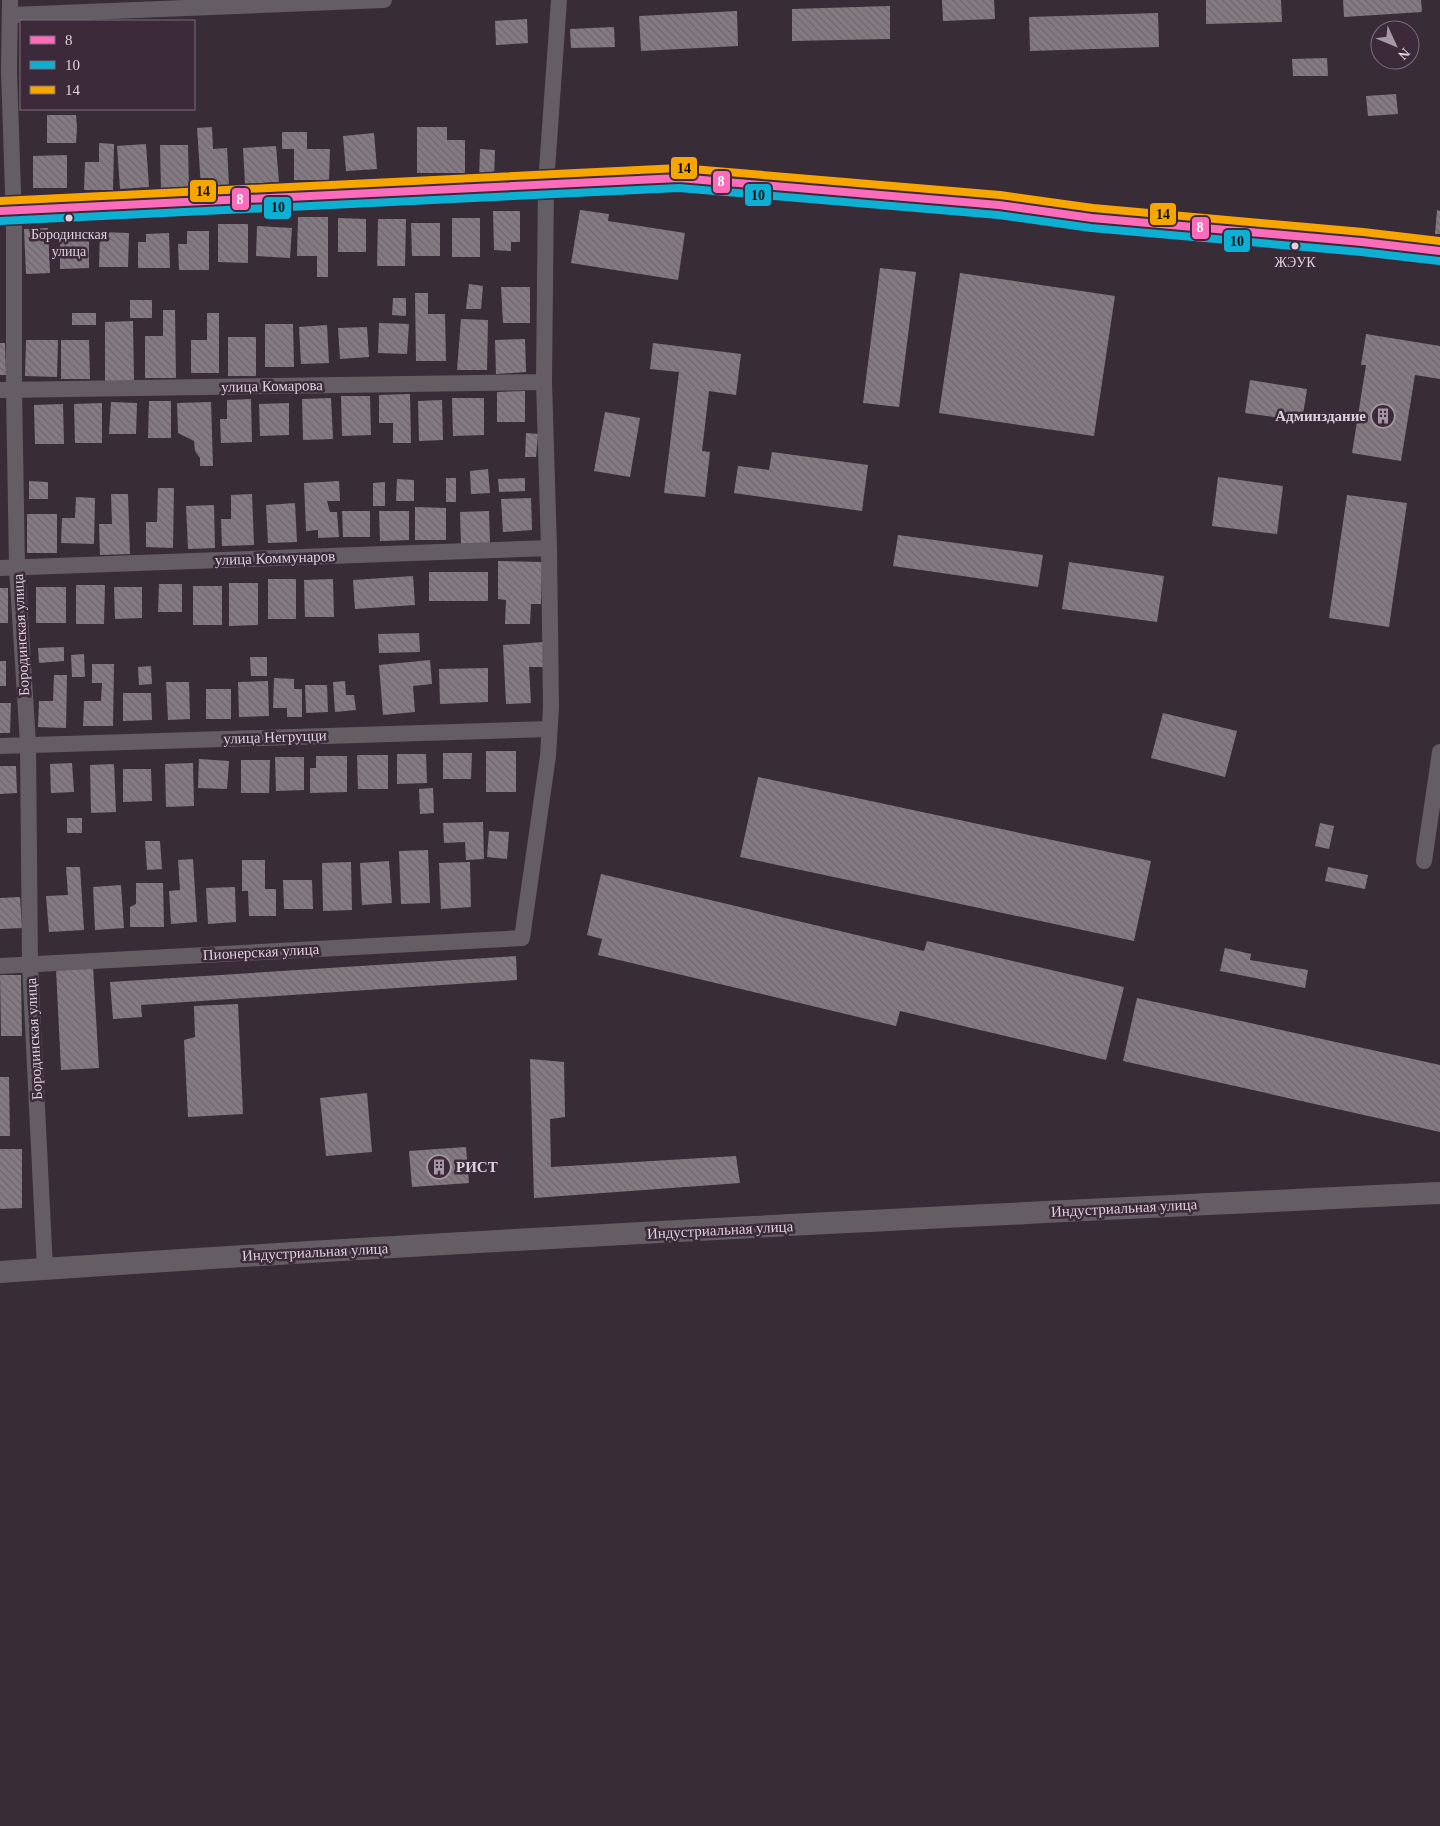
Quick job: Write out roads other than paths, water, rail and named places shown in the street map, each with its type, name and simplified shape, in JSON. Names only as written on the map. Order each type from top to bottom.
[{"type":"main road","name":"Индустриальная улица","points":[[0,1272],[407,1247],[1045,1212],[1440,1193]]},
{"type":"street","points":[[11,7],[384,0]]},
{"type":"street","points":[[549,728],[551,707],[549,548],[544,382],[546,184],[559,0]]},
{"type":"street","name":"Бородинская улица","points":[[11,7],[4,71],[7,211],[7,390],[28,744],[30,965],[45,1269]]},
{"type":"street","points":[[7,211],[678,178],[999,205],[1092,218],[1362,242],[1440,251]]},
{"type":"street","name":"улица Комарова","points":[[7,390],[544,382]]},
{"type":"street","name":"улица Коммунаров","points":[[0,568],[549,548]]},
{"type":"street","name":"улица Негруцци","points":[[0,746],[549,728]]},
{"type":"street","name":"Пионерская улица","points":[[0,966],[522,938],[548,756],[549,728]]},
{"type":"street","points":[[1424,861],[1440,752]]},
{"type":"place","name":"Бородинская улица","points":[[69,218]]},
{"type":"place","name":"ЖЭУК","points":[[1295,246]]},
{"type":"place","name":"Админздание","points":[[1383,416]]},
{"type":"place","name":"РИСТ","points":[[439,1167]]}]
